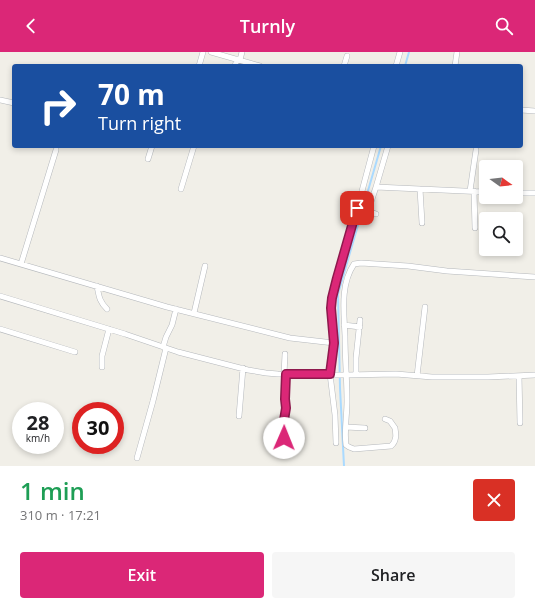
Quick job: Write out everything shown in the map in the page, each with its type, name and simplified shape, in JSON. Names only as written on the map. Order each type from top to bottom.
[{"type":"street","points":[[200,64],[203,52]]},
{"type":"street","points":[[211,52],[253,64]]},
{"type":"street","points":[[236,64],[242,52]]},
{"type":"street","points":[[397,64],[400,52]]},
{"type":"street","points":[[455,64],[457,52]]},
{"type":"street","points":[[345,64],[347,56]]},
{"type":"street","points":[[0,100],[12,103]]},
{"type":"street","points":[[523,110],[535,111]]},
{"type":"street","points":[[148,159],[151,148]]},
{"type":"street","points":[[181,189],[193,148]]},
{"type":"street","points":[[336,443],[335,415],[330,374],[334,343],[331,308],[332,298],[373,148]]},
{"type":"street","points":[[376,214],[371,212],[369,208],[387,148]]},
{"type":"street","points":[[20,264],[56,150]]},
{"type":"street","points":[[475,228],[472,191],[476,150]]},
{"type":"street","points":[[376,188],[479,192]]},
{"type":"street","points":[[420,189],[422,223]]},
{"type":"street","points":[[523,193],[535,192]]},
{"type":"street","points":[[0,258],[176,309],[290,338],[334,343]]},
{"type":"street","points":[[385,419],[390,421],[395,428],[396,439],[392,446],[354,448],[346,445],[347,407],[342,374],[344,325],[343,308],[344,292],[348,277],[354,264],[408,266],[447,271],[535,277]]},
{"type":"street","points":[[194,313],[205,266]]},
{"type":"street","points":[[97,286],[102,304],[107,309]]},
{"type":"street","points":[[0,296],[109,329],[178,352],[266,372],[285,374],[396,374],[453,378],[488,378],[535,374]]},
{"type":"street","points":[[417,376],[425,307]]},
{"type":"street","points":[[137,458],[153,401],[165,348],[166,337],[172,325],[176,309]]},
{"type":"street","points":[[356,374],[360,320]]},
{"type":"street","points":[[344,325],[360,327]]},
{"type":"street","points":[[0,329],[75,352]]},
{"type":"street","points":[[102,367],[102,356],[109,329]]},
{"type":"street","points":[[284,438],[286,408],[285,354]]},
{"type":"street","points":[[239,416],[243,368]]},
{"type":"street","points":[[519,376],[520,424]]},
{"type":"street","points":[[346,427],[365,428]]},
{"type":"waterway","points":[[406,64],[409,52]]},
{"type":"waterway","points":[[344,466],[340,388],[338,294],[380,148]]},
{"type":"route","points":[[284,438],[286,374],[330,374],[334,343],[331,308],[332,298],[357,208]]}]
